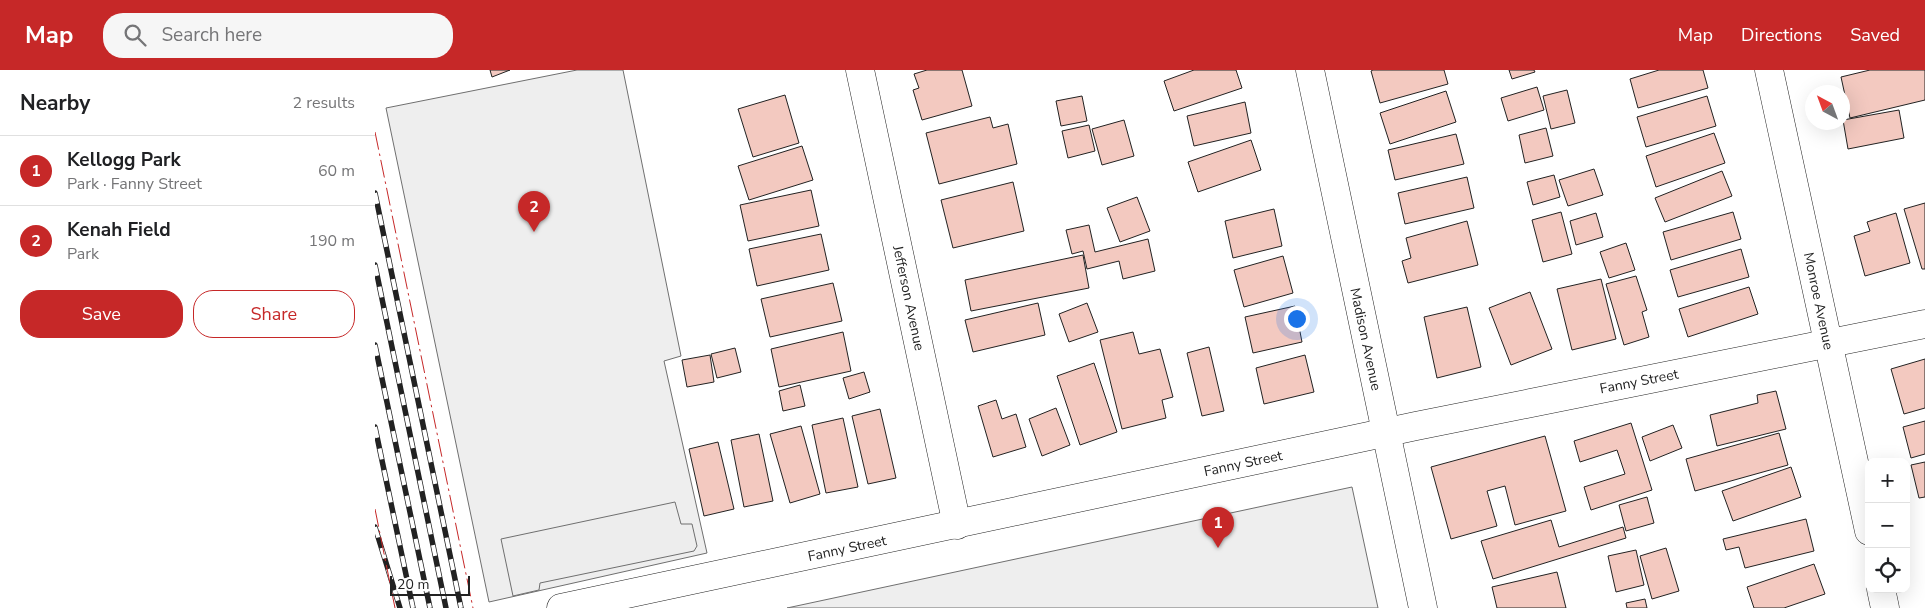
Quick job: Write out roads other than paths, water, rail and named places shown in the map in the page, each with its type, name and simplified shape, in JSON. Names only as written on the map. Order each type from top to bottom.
[{"type":"street","name":"Jefferson Avenue","points":[[860,70],[957,525]]},
{"type":"street","name":"Madison Avenue","points":[[1310,70],[1423,608]]},
{"type":"street","name":"Monroe Avenue","points":[[1769,70],[1865,514]]},
{"type":"street","name":"Fanny Street","points":[[561,608],[957,525],[1385,432],[1925,324]]},
{"type":"street","points":[[1882,593],[1885,608]]},
{"type":"railway","points":[[375,193],[461,608]]},
{"type":"railway","points":[[375,265],[446,608]]},
{"type":"railway","points":[[375,345],[430,608]]},
{"type":"railway","points":[[375,427],[413,608]]},
{"type":"railway","points":[[375,527],[400,608]]},
{"type":"place","name":"Kenah Field","points":[[534,232]]},
{"type":"place","name":"Kellogg Park","points":[[1218,548]]}]
